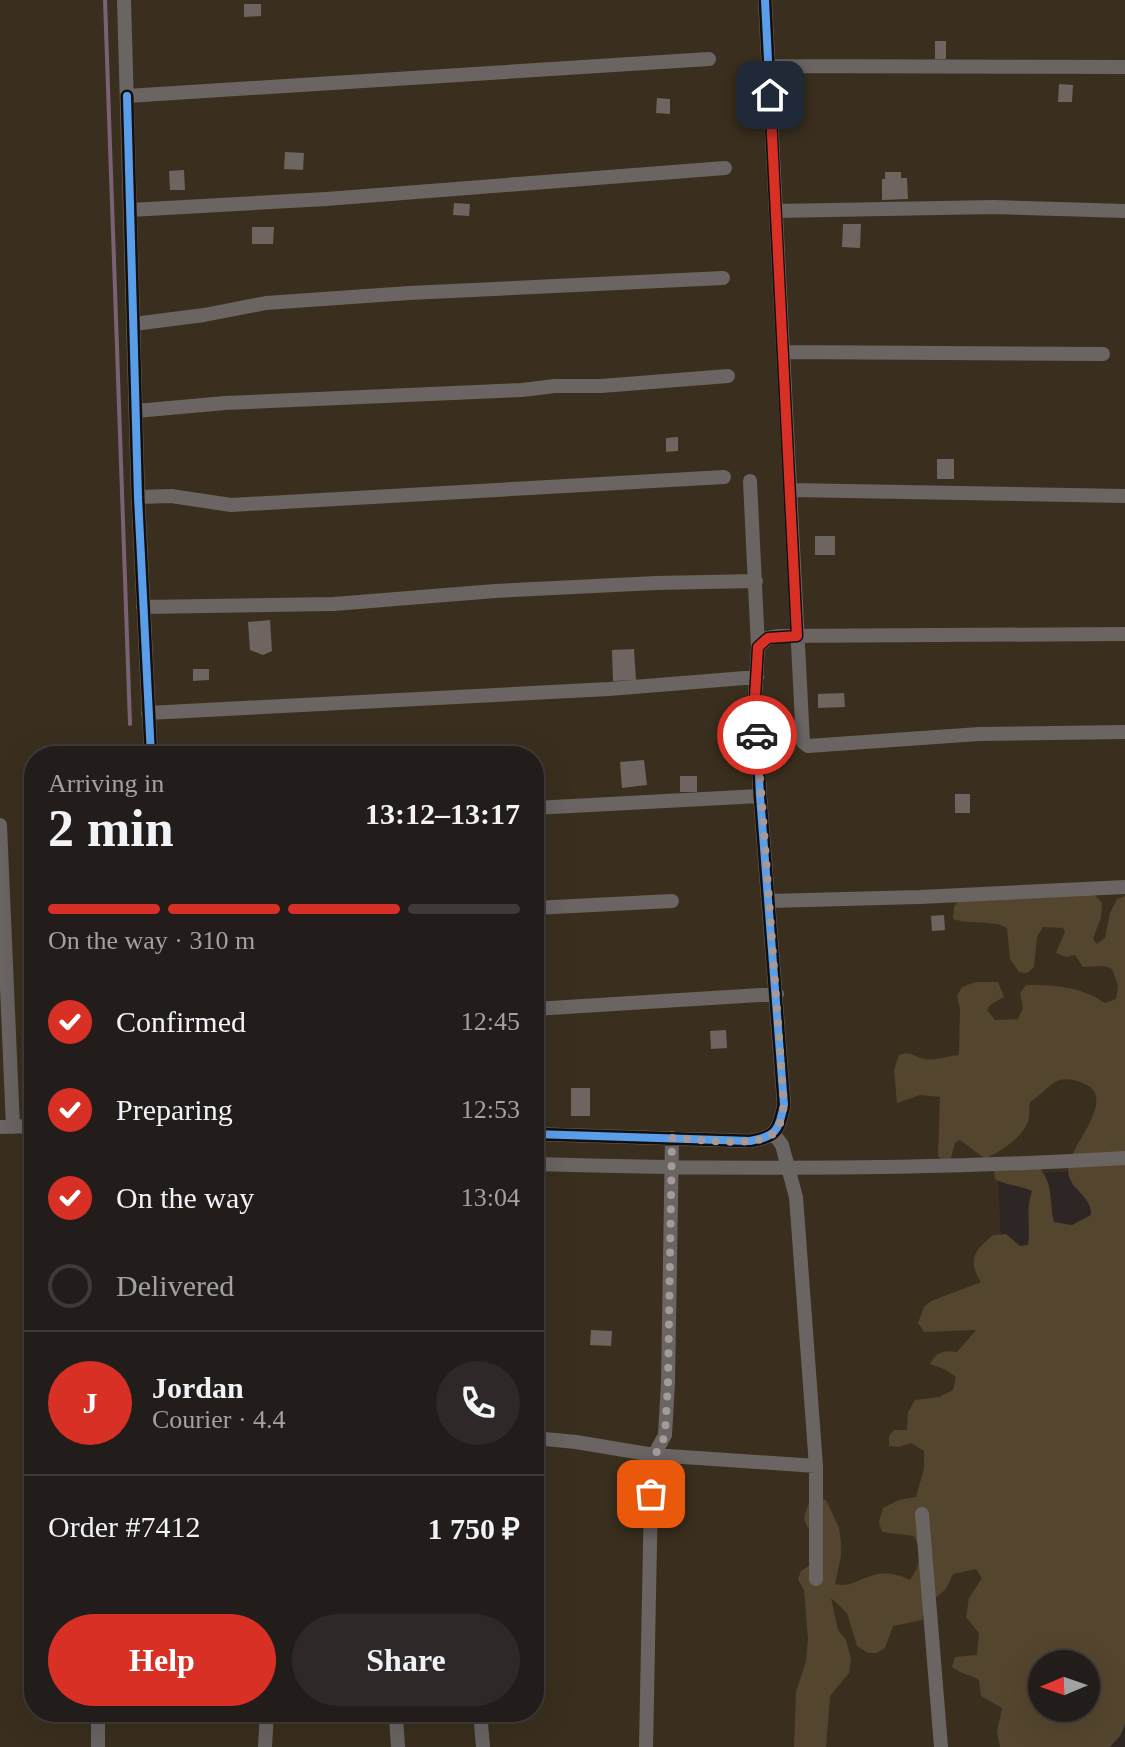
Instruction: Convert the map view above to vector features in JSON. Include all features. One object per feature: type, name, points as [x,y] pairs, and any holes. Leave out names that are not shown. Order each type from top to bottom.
[{"type":"street","points":[[124,0],[138,497],[150,746]]},
{"type":"street","points":[[765,0],[803,742],[808,746],[979,734],[1125,732]]},
{"type":"street","points":[[127,96],[709,59]]},
{"type":"street","points":[[769,66],[1125,67]]},
{"type":"street","points":[[130,210],[326,199],[725,168]]},
{"type":"street","points":[[776,211],[994,207],[1125,211]]},
{"type":"street","points":[[134,324],[266,303],[723,278]]},
{"type":"street","points":[[785,352],[1103,354]]},
{"type":"street","points":[[136,411],[225,403],[601,386],[728,376]]},
{"type":"street","points":[[138,497],[171,496],[231,505],[724,477]]},
{"type":"street","points":[[544,1134],[750,1141],[774,1134],[779,1127],[784,1105],[760,796],[756,581],[750,481]]},
{"type":"street","points":[[790,490],[1125,496]]},
{"type":"street","points":[[143,607],[334,604],[495,591],[756,581]]},
{"type":"street","points":[[758,647],[768,638],[797,636],[1125,634]]},
{"type":"street","points":[[148,713],[609,689],[757,677]]},
{"type":"street","points":[[544,807],[760,796]]},
{"type":"street","points":[[0,825],[6,1127]]},
{"type":"street","points":[[769,901],[1125,887]]},
{"type":"street","points":[[544,907],[672,901]]},
{"type":"street","points":[[544,1008],[777,994]]},
{"type":"street","points":[[774,1134],[782,1145],[796,1197],[816,1466],[816,1579]]},
{"type":"street","points":[[646,1747],[654,1455],[660,1448],[665,1422],[672,1138]]},
{"type":"street","points":[[544,1164],[790,1168],[1024,1164],[1125,1158]]},
{"type":"street","points":[[544,1439],[654,1455],[816,1466]]},
{"type":"street","points":[[922,1514],[941,1747]]},
{"type":"street","points":[[98,1722],[98,1747]]},
{"type":"street","points":[[265,1747],[266,1722]]},
{"type":"street","points":[[396,1722],[398,1747]]},
{"type":"street","points":[[481,1722],[483,1747]]},
{"type":"shaded area","points":[[0,0],[1125,0],[1125,1168],[998,1176],[1024,1745],[1125,1747],[0,1747]]},
{"type":"shaded area","points":[[1096,896],[1102,903],[1101,917],[1093,939],[1097,944],[1105,938],[1110,913],[1117,899],[1125,896],[1125,1724],[1110,1747],[1000,1747],[997,1732],[1002,1708],[981,1696],[979,1680],[952,1667],[955,1657],[977,1655],[979,1633],[966,1617],[969,1598],[982,1578],[976,1569],[953,1574],[946,1589],[933,1600],[926,1600],[922,1620],[893,1626],[885,1648],[877,1653],[868,1653],[857,1646],[847,1613],[831,1598],[838,1630],[846,1640],[851,1659],[849,1673],[830,1696],[826,1747],[794,1747],[796,1692],[806,1661],[808,1639],[804,1590],[798,1579],[801,1571],[812,1564],[818,1529],[807,1527],[804,1518],[808,1505],[820,1499],[826,1500],[839,1528],[841,1556],[835,1584],[851,1584],[885,1574],[910,1580],[919,1559],[919,1547],[914,1536],[882,1532],[879,1522],[883,1508],[899,1500],[916,1497],[924,1469],[924,1451],[911,1443],[889,1446],[889,1436],[894,1430],[907,1430],[908,1412],[915,1400],[939,1397],[953,1390],[956,1377],[930,1364],[941,1353],[957,1352],[976,1330],[924,1332],[918,1323],[924,1307],[931,1301],[981,1282],[974,1268],[975,1256],[993,1235],[1006,1234],[1020,1246],[1028,1245],[1032,1191],[995,1179],[994,1171],[1040,1169],[1049,1188],[1054,1222],[1072,1225],[1091,1215],[1088,1202],[1071,1182],[1068,1168],[1095,1110],[1093,1090],[1083,1083],[1065,1079],[1054,1083],[1030,1102],[1028,1121],[1016,1138],[984,1158],[960,1140],[955,1143],[951,1158],[944,1162],[938,1156],[940,1097],[920,1095],[897,1103],[894,1070],[899,1055],[937,1059],[959,1055],[960,1009],[957,996],[962,987],[976,982],[998,982],[1004,997],[987,1010],[995,1020],[1018,1019],[1023,1008],[1020,993],[1026,985],[1067,988],[1105,1003],[1116,999],[1118,986],[1112,969],[1104,966],[1083,967],[1075,955],[1066,957],[1056,953],[1065,932],[1063,928],[1043,927],[1037,937],[1034,967],[1027,973],[1019,972],[1010,959],[1007,928],[953,919],[954,907],[959,899]]},
{"type":"building","points":[[244,4],[261,4],[261,16],[244,17]]},
{"type":"building","points":[[935,41],[946,41],[946,59],[935,59]]},
{"type":"building","points":[[1059,84],[1073,85],[1072,102],[1058,102]]},
{"type":"building","points":[[657,98],[670,99],[670,114],[656,113]]},
{"type":"building","points":[[285,152],[304,153],[303,170],[284,169]]},
{"type":"building","points":[[184,170],[185,190],[170,190],[169,171]]},
{"type":"building","points":[[885,172],[901,172],[901,178],[907,178],[908,199],[882,200]]},
{"type":"building","points":[[454,203],[470,204],[469,216],[453,215]]},
{"type":"building","points":[[843,224],[861,224],[860,248],[842,247]]},
{"type":"building","points":[[252,227],[274,227],[273,244],[252,244]]},
{"type":"building","points":[[678,437],[678,451],[666,452],[666,438]]},
{"type":"building","points":[[937,459],[954,459],[954,479],[937,479]]},
{"type":"building","points":[[815,536],[835,536],[835,555],[815,555]]},
{"type":"building","points":[[270,620],[272,651],[263,655],[250,650],[248,622]]},
{"type":"building","points":[[634,649],[636,680],[613,681],[612,650]]},
{"type":"building","points":[[193,669],[209,669],[209,680],[193,681]]},
{"type":"building","points":[[844,693],[845,707],[818,708],[818,694]]},
{"type":"building","points":[[644,760],[647,785],[622,788],[620,762]]},
{"type":"building","points":[[680,776],[697,776],[697,792],[680,792]]},
{"type":"building","points":[[955,794],[970,794],[970,813],[955,813]]},
{"type":"building","points":[[944,915],[945,930],[932,931],[931,916]]},
{"type":"building","points":[[726,1030],[727,1048],[711,1049],[710,1031]]},
{"type":"building","points":[[571,1088],[590,1088],[590,1116],[571,1116]]},
{"type":"building","points":[[591,1330],[612,1331],[611,1346],[590,1345]]},
{"type":"waterway","points":[[105,0],[130,724]]},
{"type":"cycle path","points":[[544,1134],[750,1141],[775,1131],[784,1105],[755,697],[758,647],[768,638],[797,636],[765,0]]},
{"type":"cycle path","points":[[127,96],[138,497],[150,746]]},
{"type":"way so far","points":[[651,1494],[654,1455],[665,1435],[672,1138],[750,1141],[766,1138],[779,1127],[784,1105],[757,735]]},
{"type":"route","points":[[757,735],[755,697],[758,647],[768,638],[797,636],[770,95]]}]
